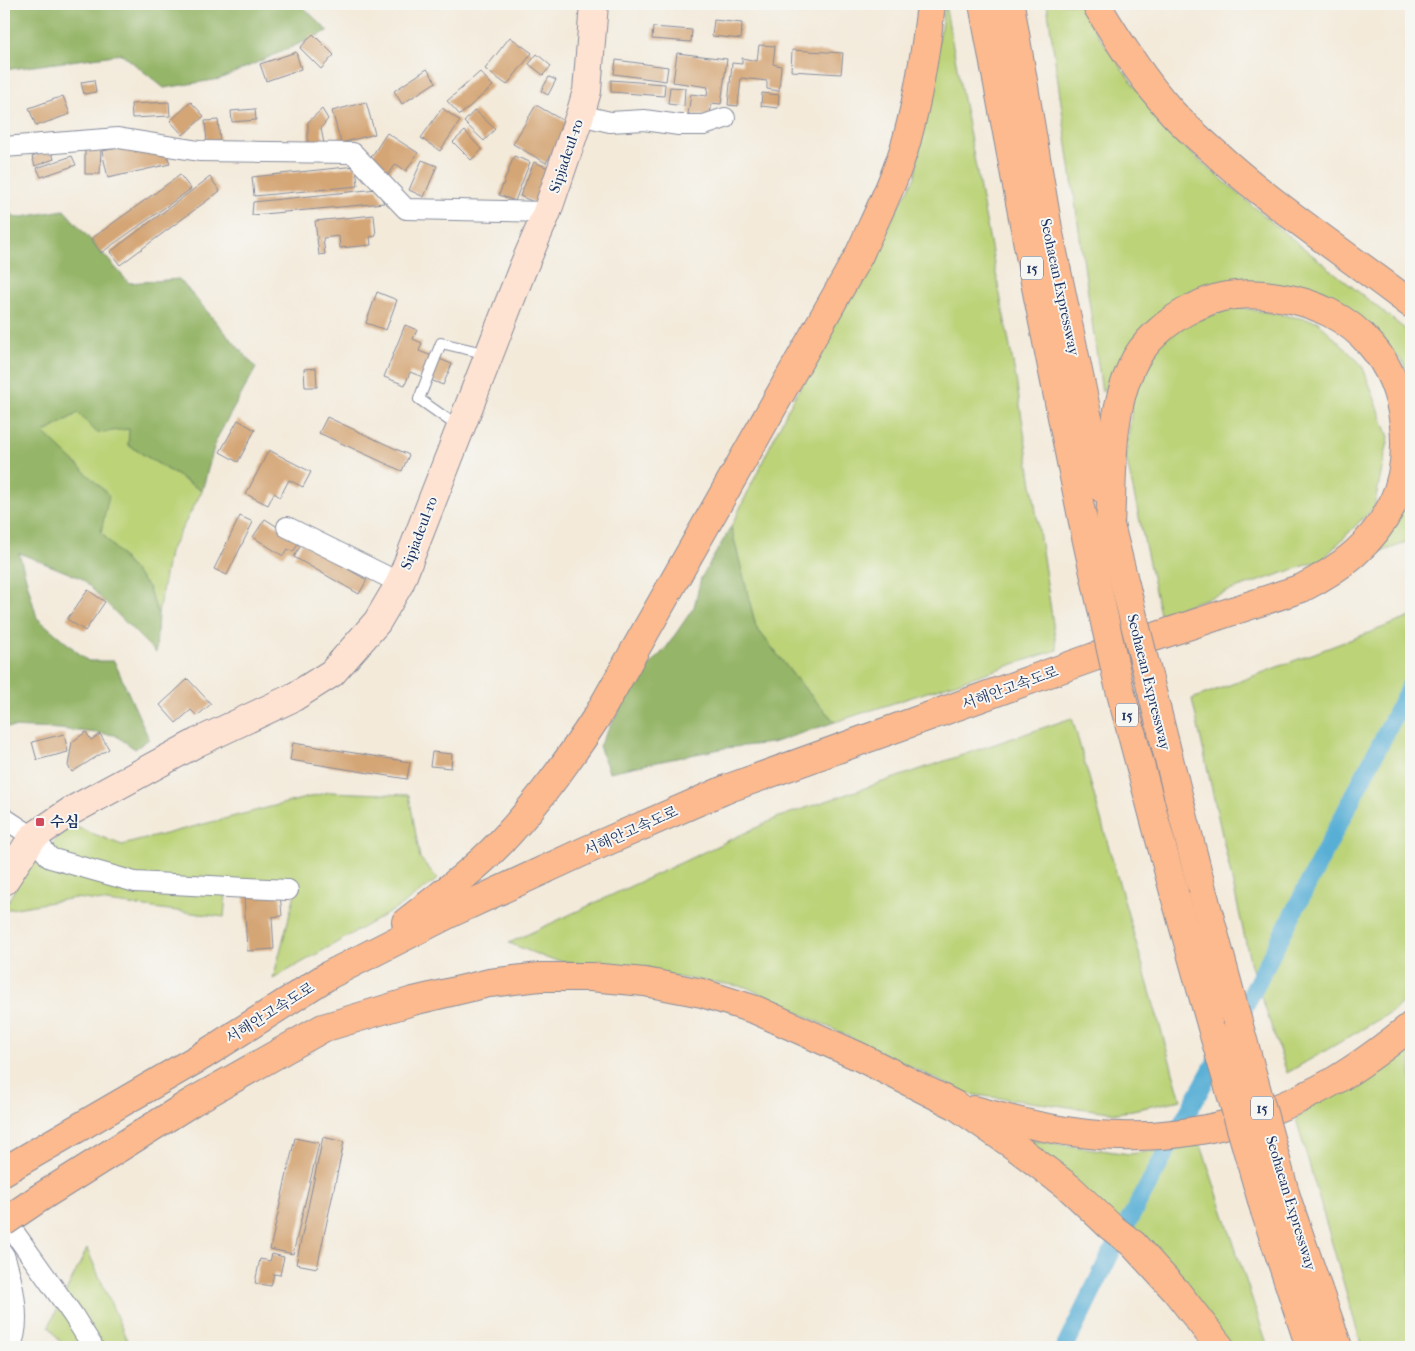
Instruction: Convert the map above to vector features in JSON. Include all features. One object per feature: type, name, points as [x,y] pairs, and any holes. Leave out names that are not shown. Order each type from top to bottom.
[{"type":"highway","points":[[330,975],[400,927],[457,882],[500,844],[572,756],[598,716],[859,255],[907,140],[926,49],[931,4]]},
{"type":"highway","name":"Seohaean Expressway","points":[[983,4],[1034,277],[1098,528],[1200,882],[1236,1015],[1276,1205],[1310,1347]]},
{"type":"highway","name":"Seohaean Expressway","points":[[1010,4],[1098,528],[1120,686],[1175,896],[1214,1035],[1276,1205],[1338,1347]]},
{"type":"highway","points":[[1096,4],[1124,50],[1145,79],[1170,110],[1204,144],[1282,209],[1411,304]]},
{"type":"highway","name":"서해안고속도로","points":[[10,1167],[202,1056],[330,975],[453,912],[587,850],[729,788],[1094,657],[1302,588],[1324,577],[1348,561],[1368,542],[1393,504],[1400,483],[1405,448],[1402,410],[1395,385],[1371,345],[1333,314],[1312,304],[1268,295],[1246,294],[1225,296],[1204,302],[1187,310],[1156,334],[1132,366],[1124,385],[1119,403],[1098,528]]},
{"type":"highway","points":[[4,1222],[192,1102],[323,1028],[389,1008],[490,983],[540,977],[590,977],[645,982],[685,989],[730,1001],[784,1022],[955,1105],[1071,1188],[1111,1227],[1133,1244],[1176,1291],[1220,1347]]},
{"type":"highway","points":[[955,1105],[1013,1121],[1065,1131],[1118,1136],[1162,1136],[1198,1130],[1246,1120],[1294,1102],[1334,1081],[1379,1052],[1411,1026]]},
{"type":"main road","name":"Sipjadeul-ro","points":[[4,881],[33,837],[71,811],[198,742],[294,697],[332,673],[377,622],[400,583],[522,270],[548,212],[587,91],[590,5]]},
{"type":"street","points":[[580,115],[610,122],[644,120],[678,125],[704,125],[725,118]]},
{"type":"street","points":[[4,147],[118,138],[199,151],[353,153],[406,209],[548,212]]},
{"type":"street","points":[[287,527],[400,583]]},
{"type":"street","points":[[4,818],[33,837],[50,858],[135,882],[288,890]]},
{"type":"street","points":[[4,1218],[73,1315],[93,1347]]},
{"type":"street","points":[[4,1255],[10,1274],[17,1318],[10,1347]]},
{"type":"lane","points":[[460,428],[419,399],[441,344],[489,354]]},
{"type":"green space","points":[[4,4],[300,4],[328,31],[220,79],[164,88],[122,54],[4,70]]},
{"type":"green space","points":[[945,4],[1016,379],[1057,650],[835,722],[797,680],[756,627],[731,527],[788,409],[915,177]]},
{"type":"green space","points":[[1047,4],[1080,4],[1096,32],[1169,134],[1275,225],[1411,334],[1411,385],[1404,363],[1328,296],[1241,280],[1163,310],[1102,392]]},
{"type":"green space","points":[[4,207],[16,218],[64,210],[129,283],[179,279],[256,368],[216,440],[202,491],[128,445],[129,429],[97,433],[78,413],[44,433],[109,495],[101,532],[148,587],[158,614],[156,653],[81,578],[19,553],[37,618],[88,661],[114,661],[149,739],[135,749],[115,735],[60,729],[6,727],[4,723]]},
{"type":"green space","points":[[1237,307],[1317,321],[1362,365],[1389,437],[1374,507],[1322,560],[1160,614],[1126,457],[1133,396],[1156,334]]},
{"type":"green space","points":[[78,413],[130,429],[128,445],[202,491],[169,553],[158,614],[148,587],[101,532],[44,433]]},
{"type":"green space","points":[[1411,476],[1411,541],[1381,552]]},
{"type":"green space","points":[[731,527],[756,627],[797,680],[835,722],[772,743],[725,748],[609,772],[599,746],[637,679],[666,648],[694,607],[701,578]]},
{"type":"green space","points":[[1411,617],[1411,993],[1395,1010],[1287,1073],[1251,966],[1192,699]]},
{"type":"green space","points":[[1072,718],[1181,1100],[1118,1113],[967,1094],[746,987],[549,959],[509,943],[779,817]]},
{"type":"green space","points":[[329,792],[409,795],[420,858],[438,879],[399,907],[273,979],[298,882],[226,894],[224,917],[75,898],[4,910],[24,871],[71,825],[122,845]]},
{"type":"green space","points":[[1411,1029],[1411,1347],[1362,1347],[1296,1119]]},
{"type":"green space","points":[[1023,1139],[1129,1154],[1201,1145],[1268,1347],[1230,1347]]},
{"type":"green space","points":[[87,1249],[130,1347],[64,1347],[49,1326]]},
{"type":"building","points":[[714,20],[742,23],[741,39],[712,36]]},
{"type":"building","points":[[653,27],[692,30],[691,42],[652,39]]},
{"type":"building","points":[[313,34],[334,55],[321,69],[300,48]]},
{"type":"building","points":[[510,37],[532,53],[507,85],[485,69]]},
{"type":"building","points":[[759,45],[775,46],[773,64],[781,66],[779,91],[767,89],[767,81],[741,78],[738,106],[728,105],[732,63],[742,64],[742,58],[757,61]]},
{"type":"building","points":[[792,50],[843,53],[841,74],[791,71]]},
{"type":"building","points":[[296,52],[301,69],[266,81],[260,64]]},
{"type":"building","points":[[677,53],[727,59],[721,104],[711,103],[710,117],[688,114],[691,94],[707,96],[708,87],[673,82]]},
{"type":"building","points":[[537,54],[551,66],[543,75],[529,64]]},
{"type":"building","points":[[616,60],[668,67],[666,81],[614,74]]},
{"type":"building","points":[[427,69],[436,82],[402,104],[394,91]]},
{"type":"building","points":[[480,72],[493,86],[460,115],[447,101]]},
{"type":"building","points":[[549,77],[556,80],[548,95],[541,91]]},
{"type":"building","points":[[94,80],[96,92],[84,94],[81,82]]},
{"type":"building","points":[[611,80],[665,84],[664,96],[611,92]]},
{"type":"building","points":[[670,87],[685,88],[684,106],[668,104]]},
{"type":"building","points":[[762,93],[779,95],[778,108],[761,106]]},
{"type":"building","points":[[63,96],[70,114],[36,126],[29,108]]},
{"type":"building","points":[[169,102],[170,116],[132,118],[131,104]]},
{"type":"building","points":[[191,102],[204,116],[183,135],[170,121]]},
{"type":"building","points":[[366,102],[375,134],[341,143],[332,111]]},
{"type":"building","points":[[536,105],[569,124],[546,163],[513,144]]},
{"type":"building","points":[[442,108],[460,121],[440,151],[421,138]]},
{"type":"building","points":[[255,109],[256,120],[232,122],[231,111]]},
{"type":"building","points":[[322,109],[328,119],[321,128],[324,144],[308,144],[308,122]]},
{"type":"building","points":[[475,110],[495,129],[484,141],[464,122]]},
{"type":"building","points":[[218,120],[220,141],[207,142],[205,121]]},
{"type":"building","points":[[465,131],[482,150],[471,160],[453,142]]},
{"type":"building","points":[[387,133],[418,153],[406,171],[396,164],[388,175],[368,162]]},
{"type":"building","points":[[133,145],[135,152],[151,149],[167,154],[170,164],[108,178],[102,151]]},
{"type":"building","points":[[85,146],[101,146],[100,174],[85,174]]},
{"type":"building","points":[[51,150],[54,159],[35,166],[32,157]]},
{"type":"building","points":[[72,156],[76,165],[41,177],[37,168]]},
{"type":"building","points":[[514,156],[530,162],[515,201],[499,195]]},
{"type":"building","points":[[422,160],[437,166],[424,197],[409,190]]},
{"type":"building","points":[[534,162],[551,169],[536,203],[520,196]]},
{"type":"building","points":[[356,166],[358,186],[254,196],[252,177]]},
{"type":"building","points":[[180,175],[191,189],[101,253],[91,239]]},
{"type":"building","points":[[210,177],[220,191],[120,265],[110,252]]},
{"type":"building","points":[[377,189],[384,203],[252,215],[253,202]]},
{"type":"building","points":[[374,215],[376,236],[370,237],[371,245],[340,248],[339,236],[323,238],[325,254],[319,255],[315,221]]},
{"type":"building","points":[[377,292],[397,300],[386,330],[366,323]]},
{"type":"building","points":[[405,325],[417,330],[413,339],[422,343],[419,351],[452,364],[443,385],[410,372],[405,385],[384,377]]},
{"type":"building","points":[[316,368],[317,387],[305,387],[304,369]]},
{"type":"building","points":[[327,417],[409,455],[402,471],[319,433]]},
{"type":"building","points":[[238,420],[255,430],[238,462],[220,452]]},
{"type":"building","points":[[269,450],[311,472],[303,487],[289,480],[280,497],[274,493],[268,505],[246,494]]},
{"type":"building","points":[[240,516],[253,522],[227,575],[214,569]]},
{"type":"building","points":[[265,519],[300,541],[293,552],[288,549],[283,556],[253,537]]},
{"type":"building","points":[[302,543],[367,580],[359,594],[294,557]]},
{"type":"building","points":[[88,590],[105,602],[85,631],[67,619]]},
{"type":"building","points":[[188,679],[211,704],[197,716],[191,710],[176,723],[160,705]]},
{"type":"building","points":[[86,732],[91,740],[100,734],[109,749],[72,772],[68,766],[72,742]]},
{"type":"building","points":[[64,734],[68,752],[37,760],[32,742]]},
{"type":"building","points":[[293,743],[410,762],[407,779],[290,760]]},
{"type":"building","points":[[432,752],[452,754],[451,768],[430,766]]},
{"type":"building","points":[[280,893],[282,916],[272,917],[274,949],[247,951],[244,895]]},
{"type":"building","points":[[323,1137],[344,1142],[317,1268],[296,1264]]},
{"type":"building","points":[[295,1138],[319,1143],[293,1254],[270,1249]]},
{"type":"building","points":[[272,1254],[284,1257],[280,1275],[274,1274],[271,1286],[255,1283],[260,1259],[270,1261]]},
{"type":"waterway","points":[[1236,1024],[1411,684]]},
{"type":"waterway","points":[[1065,1347],[1111,1253],[1221,1052]]},
{"type":"place","name":"수심","points":[[40,822]]}]
